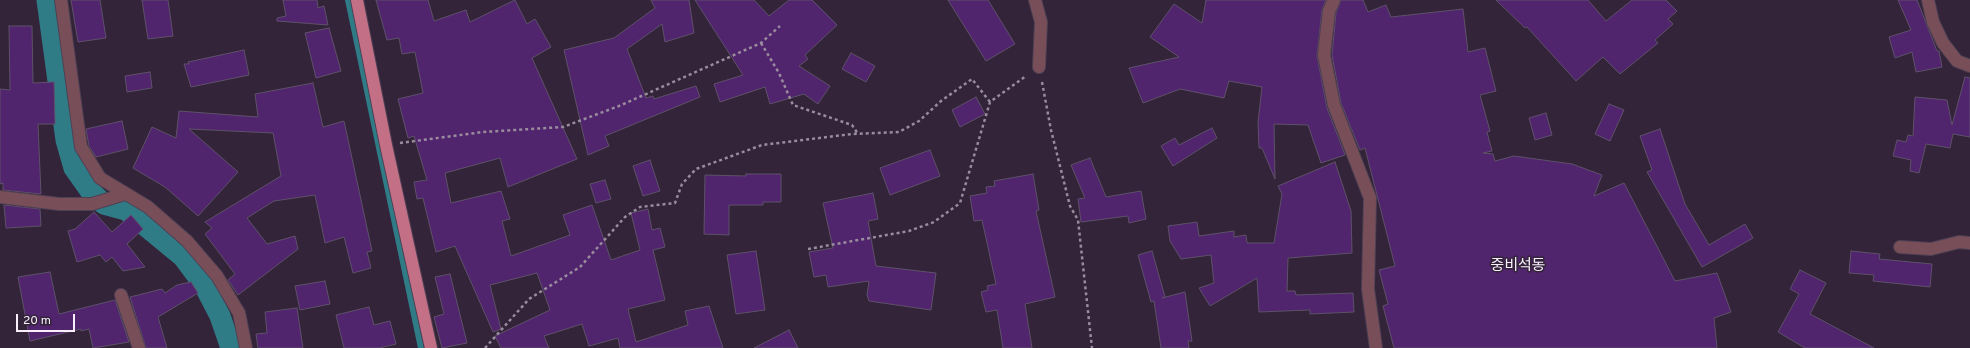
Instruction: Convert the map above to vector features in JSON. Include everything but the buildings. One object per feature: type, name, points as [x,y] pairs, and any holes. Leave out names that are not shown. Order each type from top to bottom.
[{"type":"main road","points":[[357,0],[386,145],[431,348]]},
{"type":"street","points":[[61,0],[81,147],[100,178],[124,194],[148,207],[181,236],[217,276],[239,313],[246,348]]},
{"type":"street","points":[[1035,0],[1041,22],[1039,67]]},
{"type":"street","points":[[1334,0],[1329,11],[1324,55],[1334,105],[1370,198],[1368,289],[1376,348]]},
{"type":"street","points":[[1928,0],[1932,22],[1943,42],[1957,61],[1970,66]]},
{"type":"street","points":[[0,197],[59,204],[92,204],[124,194]]},
{"type":"street","points":[[1900,247],[1931,249],[1959,242],[1970,243]]},
{"type":"street","points":[[121,295],[139,348]]},
{"type":"path","points":[[386,145],[483,132],[563,126],[619,106],[761,43],[780,26]]},
{"type":"path","points":[[761,43],[779,73],[793,104],[852,125],[858,134]]},
{"type":"path","points":[[808,249],[909,231],[934,222],[960,202],[990,102],[1039,67],[1054,145],[1070,206],[1078,220],[1092,348]]},
{"type":"path","points":[[485,348],[529,299],[580,266],[625,217],[640,207],[675,203],[682,184],[696,169],[762,145],[858,134],[899,132],[919,121],[941,101],[972,79],[990,102]]},
{"type":"waterway","points":[[47,0],[66,140],[74,168],[91,192],[104,204],[126,210],[183,257],[204,285],[220,316],[231,348]]},
{"type":"waterway","points":[[348,0],[421,348]]},
{"type":"district","name":"중비석동","points":[[1518,267]]}]
